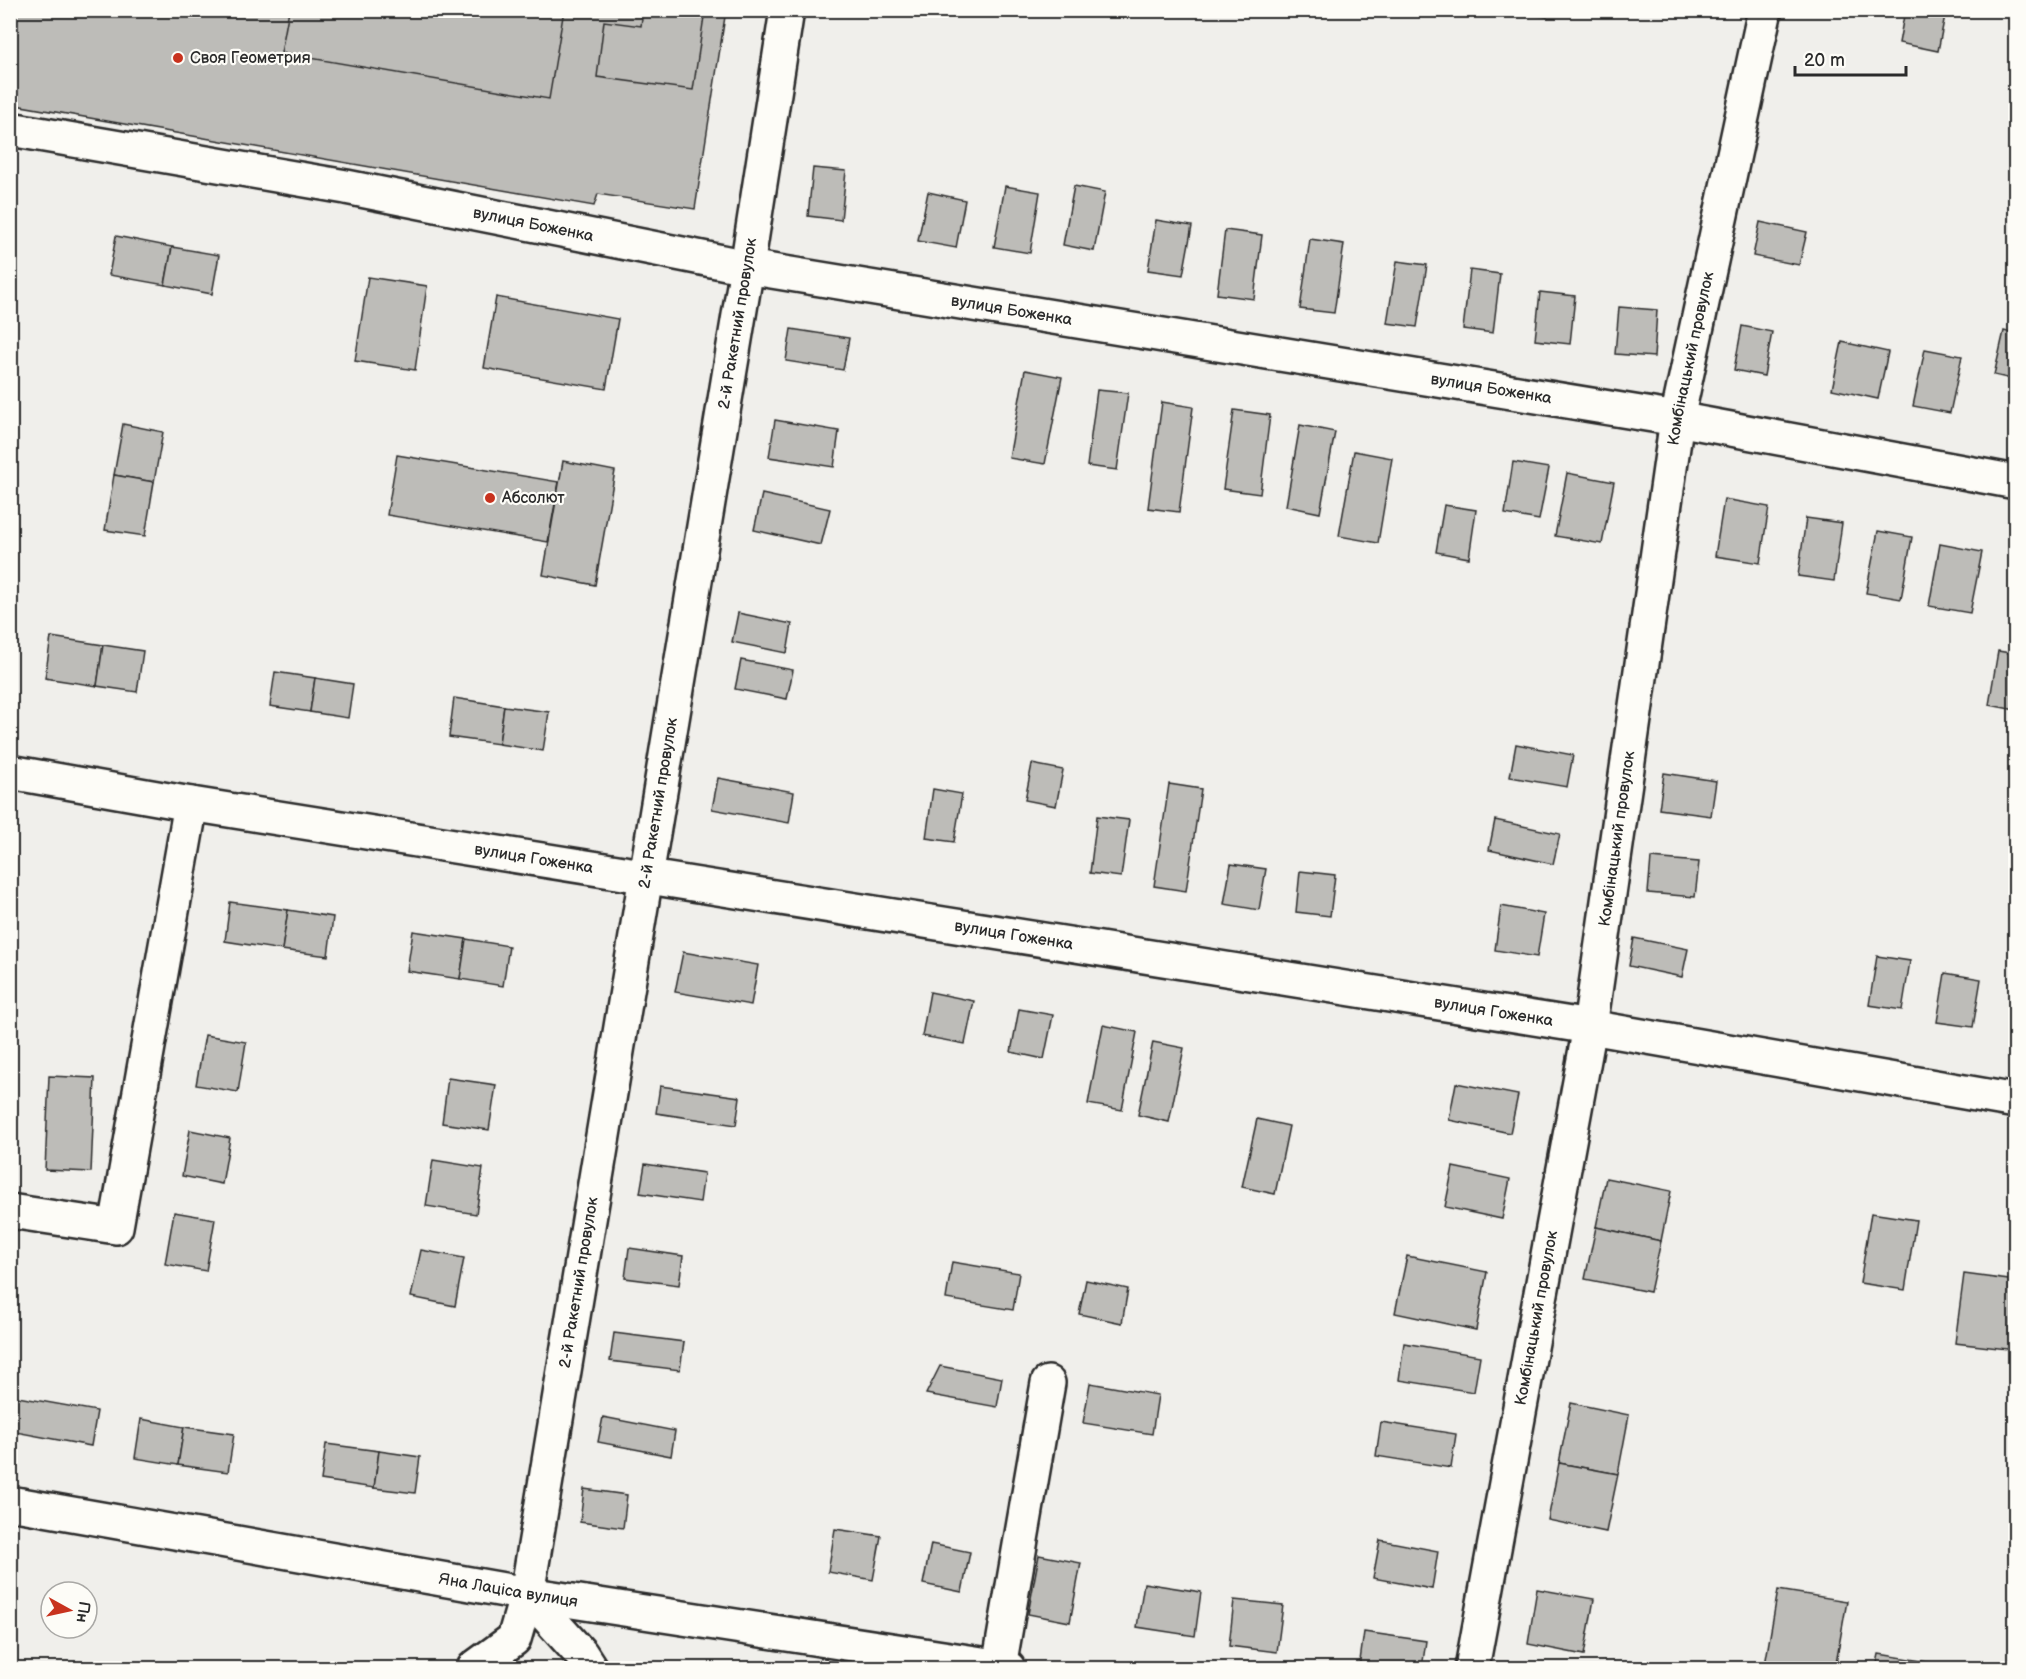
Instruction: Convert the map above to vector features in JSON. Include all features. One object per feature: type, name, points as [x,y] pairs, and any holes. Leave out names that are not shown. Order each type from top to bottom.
[{"type":"street","name":"2-й Ракетний провулок","points":[[474,1668],[514,1639],[526,1594],[747,267],[787,10]]},
{"type":"street","name":"Комбінацький провулок","points":[[1472,1668],[1590,1027],[1677,419],[1765,10]]},
{"type":"street","name":"вулиця Боженка","points":[[10,129],[346,187],[747,267],[1677,419],[2016,482]]},
{"type":"street","name":"вулиця Гоженка","points":[[10,772],[191,804],[1590,1027],[2016,1101]]},
{"type":"street","points":[[10,1211],[116,1227],[191,804]]},
{"type":"street","points":[[1003,1668],[1048,1383]]},
{"type":"street","name":"Яна Лаціса вулиця","points":[[10,1503],[526,1594],[1003,1668]]},
{"type":"street","points":[[526,1594],[581,1654],[590,1668]]},
{"type":"building","name":"Своя Геометрия","points":[[10,10],[243,10],[232,78],[10,38]]},
{"type":"building","points":[[10,10],[726,10],[695,209],[598,194],[594,206],[10,104]]},
{"type":"building","points":[[289,10],[564,10],[549,99],[281,53]]},
{"type":"building","points":[[643,10],[705,10],[693,90],[597,77],[604,21],[641,26]]},
{"type":"building","points":[[1517,10],[1548,10],[1547,17],[1517,12]]},
{"type":"building","points":[[1905,10],[1946,10],[1938,51],[1899,43]]},
{"type":"building","points":[[1976,10],[2016,10],[2016,18],[1976,12]]},
{"type":"building","points":[[813,168],[846,171],[841,220],[808,216]]},
{"type":"building","points":[[1005,186],[1040,192],[1030,253],[994,247]]},
{"type":"building","points":[[1074,186],[1105,192],[1094,251],[1063,245]]},
{"type":"building","points":[[928,192],[965,200],[956,248],[918,241]]},
{"type":"building","points":[[1156,220],[1192,226],[1183,275],[1148,270]]},
{"type":"building","points":[[1760,222],[1807,232],[1799,265],[1753,256]]},
{"type":"building","points":[[1225,230],[1262,235],[1254,299],[1217,294]]},
{"type":"building","points":[[116,236],[172,247],[165,285],[109,275]]},
{"type":"building","points":[[1310,239],[1344,244],[1334,313],[1300,309]]},
{"type":"building","points":[[172,247],[219,255],[212,294],[165,285]]},
{"type":"building","points":[[1397,261],[1427,265],[1417,327],[1387,323]]},
{"type":"building","points":[[1470,270],[1500,274],[1493,333],[1463,329]]},
{"type":"building","points":[[368,277],[427,286],[415,370],[355,361]]},
{"type":"building","points":[[1540,292],[1575,296],[1570,344],[1535,340]]},
{"type":"building","points":[[496,297],[618,319],[606,389],[484,368]]},
{"type":"building","points":[[1619,307],[1657,310],[1654,357],[1615,354]]},
{"type":"building","points":[[1742,326],[1772,332],[1764,376],[1734,370]]},
{"type":"building","points":[[791,329],[849,338],[843,370],[786,361]]},
{"type":"building","points":[[2004,331],[2016,334],[2016,380],[1994,375]]},
{"type":"building","points":[[1842,342],[1888,352],[1878,399],[1832,389]]},
{"type":"building","points":[[1925,349],[1962,356],[1950,413],[1913,406]]},
{"type":"building","points":[[1025,370],[1062,377],[1045,464],[1009,458]]},
{"type":"building","points":[[1097,390],[1128,393],[1117,470],[1087,466]]},
{"type":"building","points":[[1162,402],[1193,407],[1179,512],[1148,508]]},
{"type":"building","points":[[1234,410],[1270,415],[1260,494],[1223,489]]},
{"type":"building","points":[[775,420],[839,431],[834,467],[769,457]]},
{"type":"building","points":[[123,424],[163,432],[154,482],[114,475]]},
{"type":"building","points":[[1300,425],[1335,432],[1320,513],[1286,506]]},
{"type":"building","points":[[1354,451],[1392,458],[1378,543],[1339,536]]},
{"type":"building","points":[[397,455],[559,482],[548,542],[387,515]]},
{"type":"building","points":[[563,461],[615,471],[595,585],[543,575]]},
{"type":"building","points":[[1513,462],[1549,468],[1539,520],[1505,514]]},
{"type":"building","points":[[1567,473],[1614,482],[1602,544],[1555,536]]},
{"type":"building","points":[[114,475],[154,482],[145,536],[105,530]]},
{"type":"building","points":[[762,494],[830,509],[821,545],[754,530]]},
{"type":"building","points":[[1724,499],[1769,507],[1760,563],[1715,556]]},
{"type":"building","points":[[1444,505],[1476,510],[1469,558],[1436,552]]},
{"type":"building","points":[[1806,518],[1842,523],[1834,581],[1798,576]]},
{"type":"building","points":[[1878,531],[1912,537],[1901,599],[1866,593]]},
{"type":"building","points":[[1940,544],[1982,552],[1970,613],[1929,606]]},
{"type":"building","points":[[738,613],[792,624],[787,653],[732,642]]},
{"type":"building","points":[[51,637],[103,645],[97,686],[45,678]]},
{"type":"building","points":[[103,645],[143,651],[137,692],[97,686]]},
{"type":"building","points":[[1998,651],[2016,654],[2016,710],[1989,705]]},
{"type":"building","points":[[741,660],[793,670],[787,699],[735,689]]},
{"type":"building","points":[[275,672],[315,678],[310,712],[270,706]]},
{"type":"building","points":[[315,678],[353,684],[348,718],[310,712]]},
{"type":"building","points":[[454,698],[504,706],[499,744],[449,737]]},
{"type":"building","points":[[504,706],[549,712],[543,751],[499,744]]},
{"type":"building","points":[[1516,744],[1573,755],[1567,787],[1510,777]]},
{"type":"building","points":[[1032,764],[1063,770],[1056,806],[1025,800]]},
{"type":"building","points":[[1664,773],[1716,781],[1711,816],[1659,809]]},
{"type":"building","points":[[718,778],[794,792],[789,823],[712,809]]},
{"type":"building","points":[[1169,784],[1201,789],[1186,891],[1154,886]]},
{"type":"building","points":[[933,789],[962,794],[954,842],[926,838]]},
{"type":"building","points":[[1097,816],[1129,820],[1121,877],[1090,873]]},
{"type":"building","points":[[1495,820],[1560,834],[1553,864],[1489,850]]},
{"type":"building","points":[[1651,858],[1699,862],[1695,897],[1648,893]]},
{"type":"building","points":[[1231,864],[1266,869],[1259,910],[1224,904]]},
{"type":"building","points":[[1300,871],[1335,875],[1330,916],[1296,912]]},
{"type":"building","points":[[230,902],[288,910],[282,950],[225,941]]},
{"type":"building","points":[[1501,906],[1544,914],[1537,957],[1495,950]]},
{"type":"building","points":[[288,910],[333,917],[328,956],[282,950]]},
{"type":"building","points":[[413,931],[466,939],[460,979],[407,971]]},
{"type":"building","points":[[1634,938],[1688,949],[1682,977],[1629,966]]},
{"type":"building","points":[[466,939],[509,946],[503,986],[460,979]]},
{"type":"building","points":[[683,952],[758,965],[751,1005],[675,992]]},
{"type":"building","points":[[1877,956],[1910,961],[1902,1010],[1869,1005]]},
{"type":"building","points":[[1945,973],[1981,979],[1973,1027],[1937,1022]]},
{"type":"building","points":[[930,992],[974,1001],[965,1044],[922,1036]]},
{"type":"building","points":[[1019,1009],[1053,1015],[1044,1059],[1011,1052]]},
{"type":"building","points":[[1103,1025],[1137,1032],[1122,1110],[1088,1104]]},
{"type":"building","points":[[205,1035],[246,1042],[238,1092],[196,1085]]},
{"type":"building","points":[[1153,1042],[1184,1048],[1169,1122],[1138,1115]]},
{"type":"building","points":[[49,1076],[95,1078],[91,1172],[45,1170]]},
{"type":"building","points":[[448,1078],[496,1085],[489,1130],[442,1123]]},
{"type":"building","points":[[1456,1083],[1518,1095],[1510,1133],[1449,1120]]},
{"type":"building","points":[[660,1086],[740,1097],[736,1125],[656,1113]]},
{"type":"building","points":[[1257,1119],[1289,1126],[1275,1194],[1242,1187]]},
{"type":"building","points":[[190,1130],[230,1138],[222,1184],[182,1176]]},
{"type":"building","points":[[433,1160],[483,1168],[476,1214],[426,1206]]},
{"type":"building","points":[[645,1164],[704,1173],[700,1202],[640,1193]]},
{"type":"building","points":[[1453,1167],[1510,1179],[1502,1219],[1445,1207]]},
{"type":"building","points":[[1606,1178],[1671,1191],[1661,1241],[1596,1227]]},
{"type":"building","points":[[174,1212],[215,1219],[206,1271],[165,1264]]},
{"type":"building","points":[[1871,1213],[1916,1220],[1905,1290],[1860,1283]]},
{"type":"building","points":[[1596,1227],[1661,1241],[1650,1292],[1585,1279]]},
{"type":"building","points":[[629,1248],[683,1256],[679,1285],[625,1278]]},
{"type":"building","points":[[421,1250],[464,1258],[455,1306],[411,1297]]},
{"type":"building","points":[[1407,1256],[1487,1272],[1476,1330],[1395,1313]]},
{"type":"building","points":[[952,1262],[1019,1273],[1013,1310],[946,1299]]},
{"type":"building","points":[[1964,1274],[2016,1281],[2016,1350],[1955,1343]]},
{"type":"building","points":[[1086,1280],[1128,1289],[1122,1323],[1079,1314]]},
{"type":"building","points":[[614,1333],[684,1342],[680,1370],[610,1361]]},
{"type":"building","points":[[1404,1343],[1480,1356],[1474,1392],[1399,1380]]},
{"type":"building","points":[[940,1366],[1002,1378],[997,1407],[926,1394]]},
{"type":"building","points":[[1090,1383],[1158,1395],[1152,1434],[1083,1423]]},
{"type":"building","points":[[12,1396],[97,1411],[91,1446],[10,1431]]},
{"type":"building","points":[[1571,1403],[1629,1415],[1618,1474],[1559,1463]]},
{"type":"building","points":[[603,1417],[675,1431],[671,1456],[598,1442]]},
{"type":"building","points":[[141,1419],[184,1427],[178,1465],[135,1458]]},
{"type":"building","points":[[1381,1422],[1456,1434],[1451,1468],[1376,1456]]},
{"type":"building","points":[[184,1427],[234,1434],[228,1472],[178,1465]]},
{"type":"building","points":[[326,1444],[379,1451],[374,1488],[321,1480]]},
{"type":"building","points":[[379,1451],[420,1457],[415,1493],[374,1488]]},
{"type":"building","points":[[1559,1463],[1618,1474],[1606,1532],[1548,1520]]},
{"type":"building","points":[[584,1489],[627,1495],[623,1528],[580,1522]]},
{"type":"building","points":[[835,1529],[881,1536],[873,1580],[828,1572]]},
{"type":"building","points":[[1380,1540],[1438,1551],[1432,1589],[1373,1578]]},
{"type":"building","points":[[931,1544],[970,1552],[962,1592],[923,1584]]},
{"type":"building","points":[[1039,1555],[1081,1563],[1070,1622],[1028,1614]]},
{"type":"building","points":[[1144,1583],[1201,1592],[1195,1636],[1137,1627]]},
{"type":"building","points":[[1537,1589],[1594,1599],[1584,1655],[1528,1644]]},
{"type":"building","points":[[1778,1590],[1847,1601],[1835,1668],[1784,1668],[1765,1665]]},
{"type":"building","points":[[1234,1600],[1283,1605],[1277,1652],[1229,1646]]},
{"type":"building","points":[[1364,1632],[1426,1641],[1422,1668],[1359,1668]]},
{"type":"building","points":[[1879,1654],[1934,1663],[1933,1668],[1876,1668]]},
{"type":"place","name":"Своя Геометрия","points":[[178,58]]},
{"type":"place","name":"Абсолют","points":[[490,498]]}]
